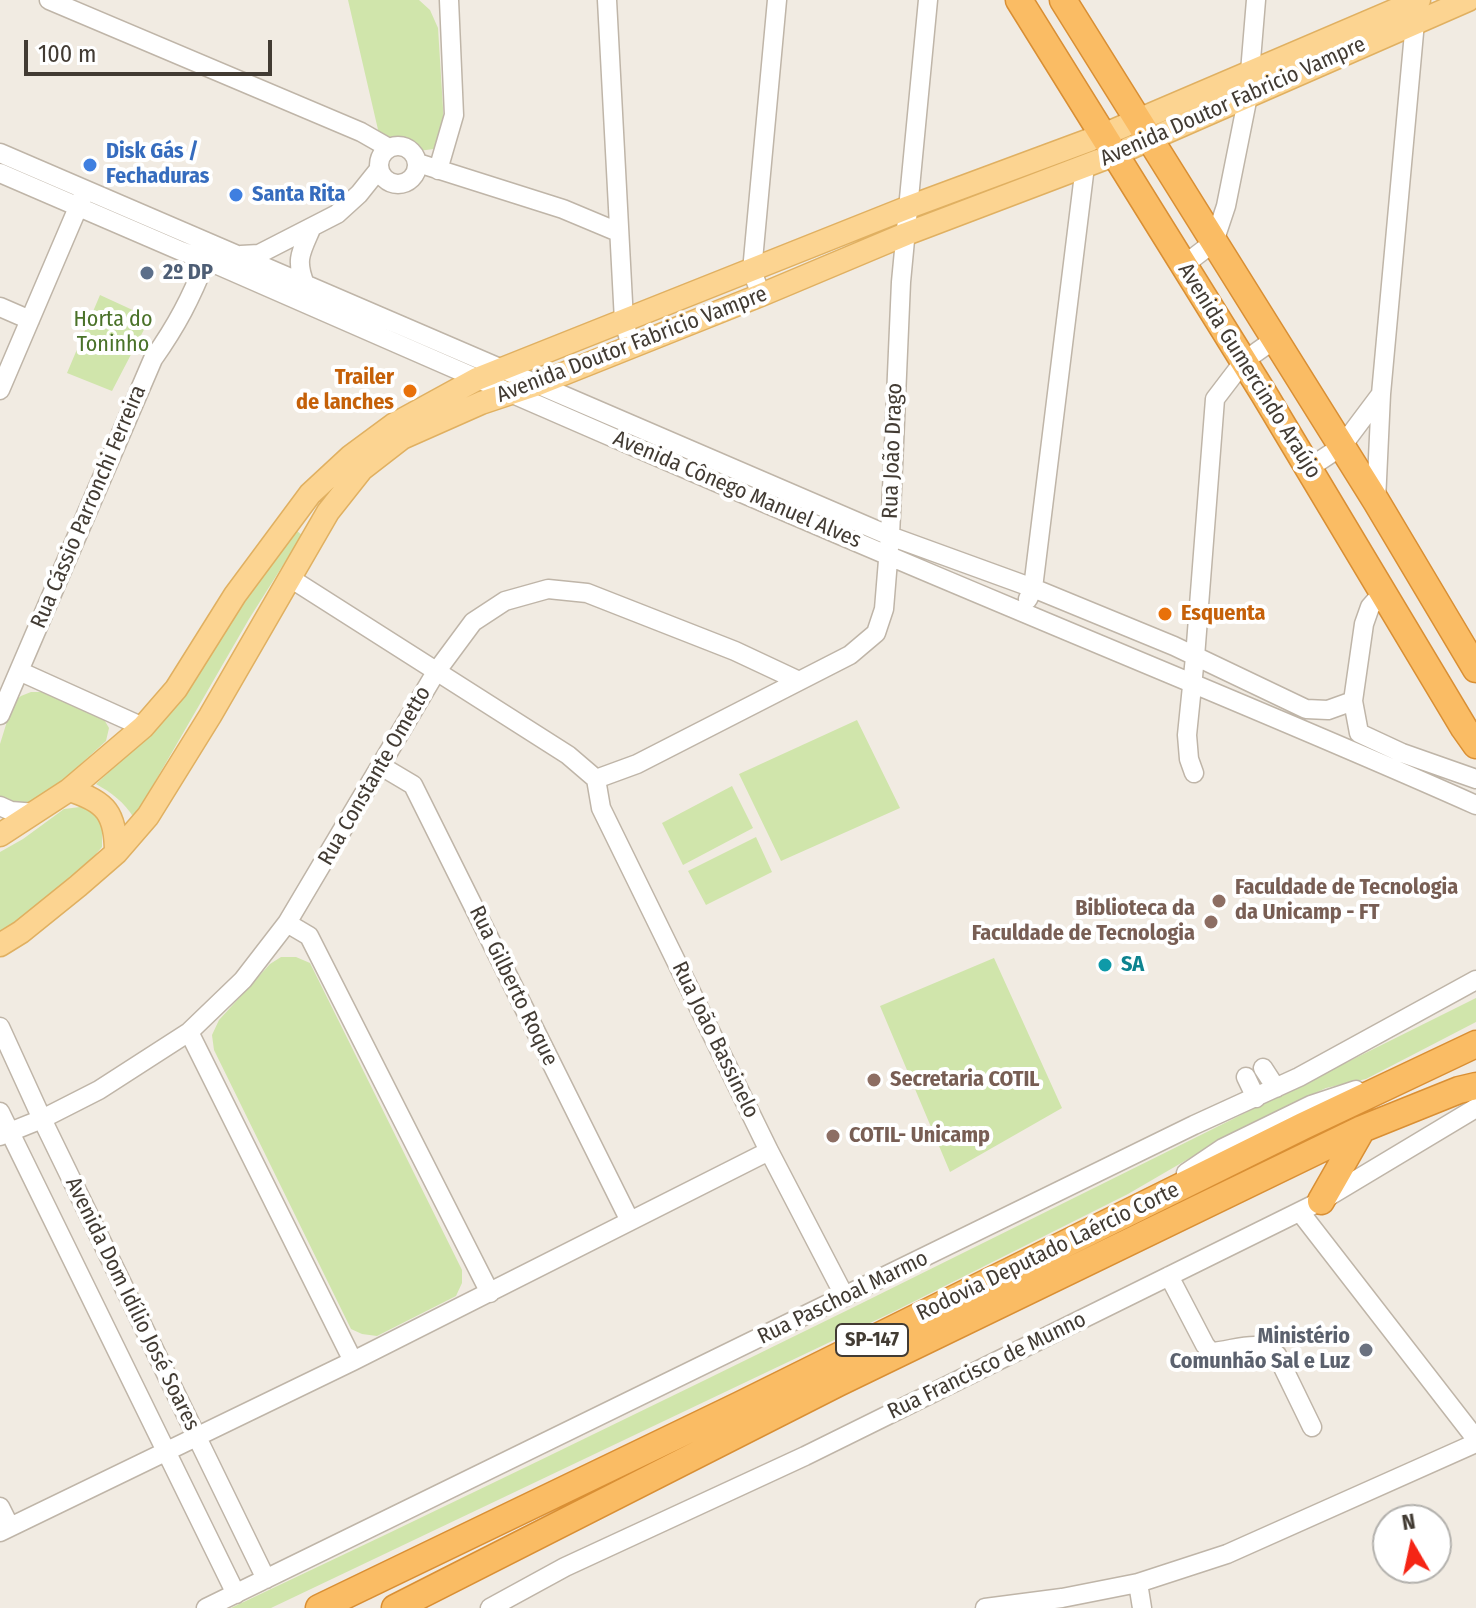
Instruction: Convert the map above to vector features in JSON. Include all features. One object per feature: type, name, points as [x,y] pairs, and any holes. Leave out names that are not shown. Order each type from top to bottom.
[{"type":"highway","name":"Avenida Gumercindo Araújo","points":[[1019,0],[1244,361],[1476,745]]},
{"type":"highway","name":"Avenida Gumercindo Araújo","points":[[1065,0],[1376,501],[1476,669]]},
{"type":"highway","points":[[1384,591],[1404,586],[1415,594],[1476,688]]},
{"type":"highway","name":"Rodovia Deputado Laércio Corte","points":[[319,1608],[1476,1044]]},
{"type":"highway","name":"Rodovia Deputado Laércio Corte","points":[[395,1608],[838,1383],[1362,1129],[1476,1086]]},
{"type":"highway","points":[[1311,1207],[1362,1129]]},
{"type":"main road","name":"Avenida Doutor Fabricio Vampre","points":[[0,835],[69,790],[143,727],[176,689],[235,595],[310,494],[351,456],[393,425],[477,379],[909,207],[1109,145],[1250,72],[1416,6],[1468,0]]},
{"type":"main road","name":"Avenida Doutor Fabricio Vampre","points":[[1144,129],[1248,96],[1416,6]]},
{"type":"main road","name":"Avenida Doutor Fabricio Vampre","points":[[0,945],[21,932],[116,853],[148,816],[210,716],[328,512],[362,469],[402,438],[481,403],[538,384],[906,234],[1085,166],[1109,145]]},
{"type":"main road","points":[[69,790],[90,797],[107,811],[116,831],[116,853]]},
{"type":"street","points":[[49,0],[361,132],[384,163],[396,184],[407,182],[416,169],[413,152],[402,146],[384,163],[359,194],[337,214],[259,254],[238,255]]},
{"type":"street","points":[[438,170],[454,115],[448,0]]},
{"type":"street","points":[[607,0],[624,321],[631,347]]},
{"type":"street","points":[[761,295],[752,271],[777,0]]},
{"type":"street","name":"Rua João Drago","points":[[596,779],[637,764],[850,655],[876,633],[884,609],[901,282],[928,0]]},
{"type":"street","points":[[1184,265],[1214,242],[1226,206],[1248,96],[1256,0]]},
{"type":"street","points":[[1376,501],[1381,394],[1416,6]]},
{"type":"street","name":"Avenida Cônego Manuel Alves","points":[[0,153],[181,251],[510,393],[889,546],[1033,588],[1174,646],[1306,709],[1328,710],[1353,701]]},
{"type":"street","points":[[1023,613],[1033,588],[1085,166]]},
{"type":"street","points":[[416,169],[438,170],[563,209],[618,232]]},
{"type":"street","name":"Avenida Cônego Manuel Alves","points":[[0,173],[238,255],[538,384],[889,546],[1023,613],[1192,684],[1354,741],[1402,753],[1476,779]]},
{"type":"street","points":[[0,390],[82,199]]},
{"type":"street","points":[[305,284],[299,268],[299,255],[311,229]]},
{"type":"street","name":"Rua Cássio Parronchi Ferreira","points":[[2,703],[19,671],[153,359],[177,325],[206,260]]},
{"type":"street","points":[[0,307],[30,320]]},
{"type":"street","points":[[1194,773],[1187,735],[1215,399],[1244,361],[1275,339]]},
{"type":"street","points":[[1309,468],[1342,446],[1381,394]]},
{"type":"street","points":[[290,578],[568,755],[596,779]]},
{"type":"street","name":"Rua Constante Ometto","points":[[4,1135],[99,1090],[189,1032],[243,980],[287,923],[436,672],[473,622],[505,601],[548,589],[587,593],[735,651],[799,681]]},
{"type":"street","points":[[1354,741],[1353,701],[1364,624],[1370,607],[1384,591]]},
{"type":"street","points":[[19,671],[143,727]]},
{"type":"street","name":"Avenida Cônego Manuel Alves","points":[[1354,741],[1476,805]]},
{"type":"street","name":"Rua Gilberto Roque","points":[[381,766],[413,785],[630,1221]]},
{"type":"street","name":"Rua João Bassinelo","points":[[596,779],[601,808],[769,1151],[845,1297]]},
{"type":"street","points":[[0,806],[11,811],[36,813]]},
{"type":"street","points":[[287,923],[309,936],[490,1293]]},
{"type":"street","name":"Rua Paschoal Marmo","points":[[206,1608],[1194,1125],[1256,1098],[1476,980]]},
{"type":"street","name":"Avenida Dom Idílio José Soares","points":[[0,1027],[266,1579]]},
{"type":"street","points":[[189,1032],[353,1361]]},
{"type":"street","points":[[1263,1068],[1276,1088]]},
{"type":"street","points":[[1246,1077],[1256,1098]]},
{"type":"street","name":"Rua Francisco de Munno","points":[[490,1608],[565,1567],[805,1456],[1311,1207],[1476,1108]]},
{"type":"street","name":"Avenida Dom Idílio José Soares","points":[[0,1112],[4,1135],[236,1594]]},
{"type":"street","points":[[0,1507],[5,1529],[353,1361],[769,1151]]},
{"type":"street","points":[[985,1608],[1062,1598],[1138,1583],[1227,1554],[1476,1441],[1311,1207]]},
{"type":"street","points":[[1169,1276],[1211,1352],[1257,1345],[1269,1347],[1277,1355],[1312,1427]]},
{"type":"street","points":[[1138,1583],[1142,1608]]},
{"type":"green space","points":[[348,0],[419,0],[430,10],[438,28],[445,140],[434,149],[418,151],[379,134]]},
{"type":"green space","name":"Horta do Toninho","points":[[100,295],[150,318],[112,391],[67,373]]},
{"type":"green space","points":[[292,527],[302,535],[249,619],[134,818],[117,798],[96,784],[149,735]]},
{"type":"green space","points":[[31,692],[42,692],[102,716],[109,728],[106,741],[36,805],[0,801],[0,744],[13,702]]},
{"type":"green space","points":[[857,720],[900,808],[781,861],[739,774]]},
{"type":"green space","points":[[732,786],[753,828],[683,865],[662,823]]},
{"type":"green space","points":[[80,807],[94,812],[102,827],[102,847],[40,906],[0,932],[0,852],[64,809]]},
{"type":"green space","points":[[756,837],[772,872],[706,905],[688,871]]},
{"type":"green space","points":[[281,957],[296,957],[310,963],[462,1270],[462,1283],[456,1296],[377,1336],[351,1329],[214,1050],[212,1035],[219,1020],[270,964]]},
{"type":"green space","points":[[994,958],[1062,1108],[950,1172],[880,1006]]},
{"type":"green space","points":[[1476,998],[1476,1022],[1366,1079],[1326,1088],[1238,1130],[1128,1194],[891,1313],[271,1608],[231,1608],[699,1383]]},
{"type":"place","name":"Disk Gás / Fechaduras","points":[[90,165]]},
{"type":"place","name":"Santa Rita","points":[[236,195]]},
{"type":"place","name":"2º DP","points":[[147,273]]},
{"type":"place","name":"Trailer de lanches","points":[[410,391]]},
{"type":"place","name":"Esquenta","points":[[1165,614]]},
{"type":"place","name":"Faculdade de Tecnologia da Unicamp - FT","points":[[1219,901]]},
{"type":"place","name":"Biblioteca da Faculdade de Tecnologia","points":[[1211,922]]},
{"type":"place","name":"SA","points":[[1105,965]]},
{"type":"place","name":"Secretaria COTIL","points":[[874,1080]]},
{"type":"place","name":"COTIL- Unicamp","points":[[833,1136]]},
{"type":"place","name":"Ministério Comunhão Sal e Luz","points":[[1366,1350]]}]
